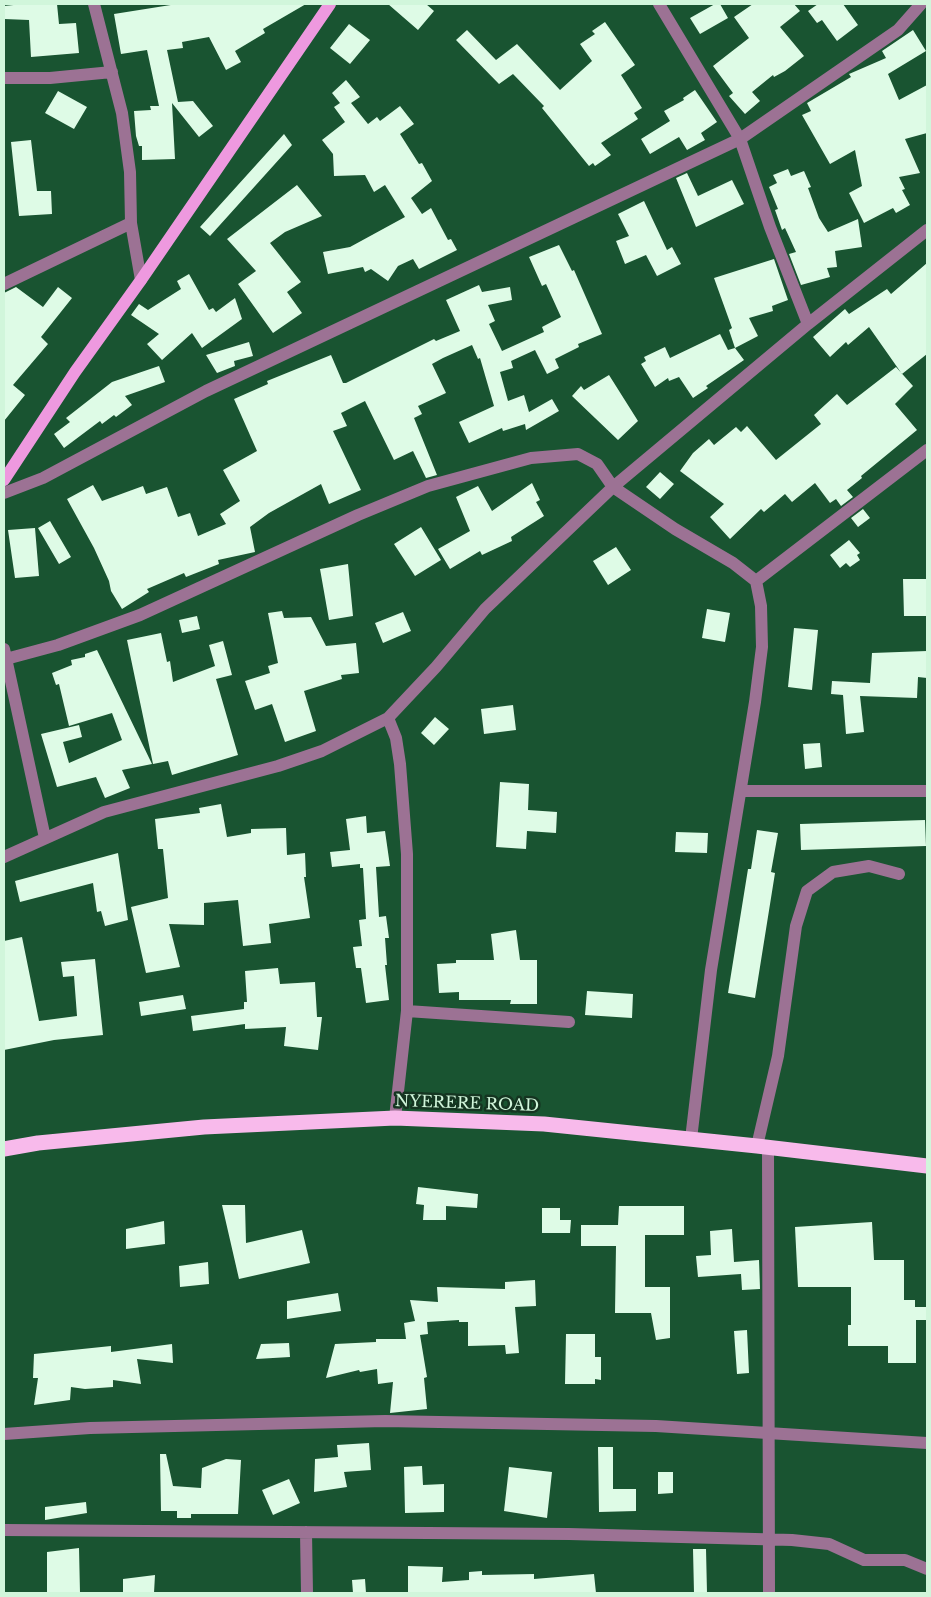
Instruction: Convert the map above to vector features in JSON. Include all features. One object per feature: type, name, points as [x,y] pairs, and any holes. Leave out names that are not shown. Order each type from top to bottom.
[{"type":"highway","name":"NYERERE ROAD","points":[[4,1149],[38,1143],[204,1127],[396,1118],[544,1124],[927,1166]]},
{"type":"main road","points":[[4,480],[75,372],[141,280],[330,4]]},
{"type":"street","points":[[94,4],[122,113],[128,155],[131,223],[141,280]]},
{"type":"street","points":[[659,4],[740,139],[770,227],[808,324]]},
{"type":"street","points":[[4,493],[44,478],[206,391],[740,139],[898,30],[921,4]]},
{"type":"street","points":[[4,78],[50,78],[112,72]]},
{"type":"street","points":[[4,284],[131,223]]},
{"type":"street","points":[[4,857],[104,812],[278,766],[314,754],[388,718],[436,668],[485,609],[613,487],[808,324],[927,230]]},
{"type":"street","points":[[756,581],[927,450]]},
{"type":"street","points":[[45,838],[5,654],[58,645],[140,615],[358,515],[428,486],[531,458],[578,454],[597,464],[613,487],[675,529],[733,563],[756,581],[761,606],[762,647],[741,791],[711,970],[691,1139]]},
{"type":"street","points":[[388,718],[396,738],[400,764],[407,854],[406,1011],[396,1118]]},
{"type":"street","points":[[741,791],[927,791]]},
{"type":"street","points":[[769,1593],[770,1541],[763,1147],[796,926],[807,891],[833,872],[869,866],[899,874]]},
{"type":"street","points":[[406,1011],[569,1022]]},
{"type":"street","points":[[4,1434],[90,1428],[385,1421],[656,1426],[927,1442]]},
{"type":"street","points":[[4,1530],[569,1534],[821,1543],[864,1560],[905,1560],[927,1569]]},
{"type":"street","points":[[306,1532],[307,1593]]},
{"type":"building","points":[[57,4],[59,24],[76,23],[79,53],[31,57],[29,20],[4,19],[4,6]]},
{"type":"building","points":[[177,4],[306,4],[263,29],[265,33],[235,51],[241,62],[226,70],[209,37],[182,42],[183,48],[167,50],[178,102],[193,101],[213,126],[199,137],[172,103],[175,159],[142,160],[142,146],[139,146],[136,136],[134,111],[151,110],[150,106],[159,106],[147,50],[121,54],[114,14]]},
{"type":"building","points":[[388,4],[426,4],[434,11],[418,30]]},
{"type":"building","points":[[715,4],[720,4],[728,18],[700,34],[690,18]]},
{"type":"building","points":[[753,4],[794,4],[800,11],[780,27],[804,56],[785,71],[774,77],[773,75],[752,92],[760,101],[745,114],[729,96],[733,93],[713,66],[749,38],[734,17]]},
{"type":"building","points":[[818,4],[843,4],[858,25],[837,41],[822,20],[817,23],[808,11]]},
{"type":"building","points":[[605,22],[635,65],[621,75],[642,108],[634,113],[638,119],[601,143],[611,155],[595,166],[593,163],[589,166],[542,108],[544,106],[513,74],[499,84],[456,40],[467,30],[496,60],[517,44],[560,90],[592,61],[580,44],[595,34],[592,31]]},
{"type":"building","points":[[349,24],[370,40],[350,64],[330,48]]},
{"type":"building","points":[[913,30],[926,51],[888,74],[899,100],[927,85],[927,133],[905,139],[920,173],[899,177],[905,189],[902,190],[910,205],[896,213],[893,208],[864,223],[849,193],[862,186],[855,150],[830,164],[802,115],[811,111],[807,103],[851,77],[849,74],[886,58],[882,51]]},
{"type":"building","points":[[346,80],[360,97],[351,103],[368,124],[377,117],[380,121],[400,106],[414,124],[400,134],[419,164],[422,163],[432,181],[411,198],[422,214],[431,208],[448,240],[451,239],[457,250],[419,269],[413,259],[398,266],[388,281],[371,269],[365,272],[363,267],[328,274],[323,252],[350,247],[405,217],[385,185],[374,192],[365,175],[334,176],[333,154],[322,140],[345,122],[334,107],[340,103],[332,93]]},
{"type":"building","points":[[695,90],[717,122],[701,133],[705,140],[687,150],[679,137],[650,154],[641,139],[670,121],[664,111],[684,100],[683,98]]},
{"type":"building","points":[[58,91],[87,107],[74,129],[45,113]]},
{"type":"building","points":[[284,134],[292,145],[210,236],[200,227]]},
{"type":"building","points":[[31,140],[37,191],[51,191],[52,214],[19,216],[11,142]]},
{"type":"building","points":[[788,169],[791,176],[804,171],[811,187],[808,188],[819,218],[828,232],[858,219],[862,247],[835,251],[837,267],[827,268],[830,277],[801,285],[789,254],[796,252],[785,228],[782,230],[775,210],[778,209],[769,187],[777,183],[773,175]]},
{"type":"building","points":[[687,173],[698,196],[732,180],[744,204],[696,227],[676,178]]},
{"type":"building","points":[[297,185],[322,216],[285,232],[270,243],[301,282],[287,292],[302,313],[273,333],[238,284],[256,271],[227,239]]},
{"type":"building","points":[[644,201],[667,250],[672,247],[681,264],[657,276],[646,255],[625,264],[616,241],[629,236],[618,214]]},
{"type":"building","points":[[559,245],[572,271],[574,270],[602,334],[578,344],[579,347],[555,359],[559,368],[547,374],[535,350],[511,361],[513,368],[500,372],[508,401],[524,395],[529,412],[552,399],[559,411],[526,430],[525,424],[503,431],[502,428],[469,443],[459,422],[494,406],[480,358],[478,359],[472,345],[443,358],[432,364],[446,393],[418,406],[422,414],[414,418],[437,475],[426,478],[413,451],[394,460],[365,401],[341,413],[347,426],[333,431],[361,490],[329,504],[321,484],[269,513],[250,527],[255,552],[218,560],[219,564],[186,577],[184,573],[147,589],[149,592],[122,609],[111,591],[109,581],[94,548],[67,499],[93,485],[102,501],[143,486],[146,494],[167,487],[178,517],[190,513],[198,536],[226,524],[220,514],[240,501],[223,470],[257,451],[234,399],[268,384],[267,381],[331,355],[343,383],[346,383],[434,339],[436,341],[460,331],[446,300],[479,285],[482,292],[510,287],[512,300],[488,305],[495,321],[489,324],[502,351],[544,332],[542,327],[561,317],[546,284],[542,286],[529,257]]},
{"type":"building","points":[[774,259],[788,300],[772,306],[773,311],[749,318],[758,336],[735,348],[729,330],[732,328],[714,278]]},
{"type":"building","points":[[927,263],[927,354],[902,374],[869,327],[848,345],[846,342],[830,357],[813,337],[845,309],[849,314],[887,289],[891,294]]},
{"type":"building","points":[[189,274],[209,310],[213,308],[216,312],[235,298],[242,319],[202,348],[192,333],[162,360],[147,344],[159,334],[131,315],[139,304],[148,310],[181,289],[177,281]]},
{"type":"building","points":[[16,287],[43,307],[58,287],[72,298],[41,337],[48,344],[13,385],[25,395],[4,421],[4,293]]},
{"type":"building","points":[[720,334],[728,350],[735,348],[744,360],[706,386],[708,388],[693,398],[679,377],[669,381],[668,378],[655,387],[641,364],[646,361],[644,357],[665,347],[670,358]]},
{"type":"building","points":[[249,342],[253,356],[234,361],[235,366],[217,373],[206,355]]},
{"type":"building","points":[[159,366],[165,382],[125,396],[132,405],[116,417],[114,415],[102,424],[100,421],[64,448],[54,434],[70,422],[66,418],[112,382]]},
{"type":"building","points":[[896,367],[913,386],[895,404],[917,430],[861,476],[862,478],[847,490],[853,497],[841,506],[836,499],[830,503],[815,483],[792,502],[785,494],[764,512],[761,509],[730,539],[710,517],[724,504],[680,471],[693,453],[709,439],[714,445],[736,427],[741,432],[747,426],[776,460],[821,424],[814,415],[837,394],[847,405]]},
{"type":"building","points":[[609,375],[638,421],[618,440],[572,396],[581,386],[584,390]]},
{"type":"building","points":[[660,472],[674,484],[660,499],[646,487]]},
{"type":"building","points":[[532,483],[540,500],[536,502],[544,516],[511,537],[512,541],[482,555],[480,551],[450,569],[438,549],[470,531],[456,497],[478,486],[492,511]]},
{"type":"building","points":[[863,509],[870,518],[858,527],[851,518]]},
{"type":"building","points":[[50,521],[71,557],[59,564],[38,528]]},
{"type":"building","points":[[421,527],[441,560],[415,576],[394,544]]},
{"type":"building","points":[[35,528],[39,576],[15,578],[8,530]]},
{"type":"building","points":[[849,540],[860,553],[857,555],[860,560],[850,567],[846,563],[840,568],[830,555]]},
{"type":"building","points":[[616,547],[631,570],[608,585],[593,561]]},
{"type":"building","points":[[348,564],[353,616],[329,620],[320,569]]},
{"type":"building","points":[[903,579],[927,579],[927,616],[904,616]]},
{"type":"building","points":[[707,609],[730,613],[725,642],[702,638]]},
{"type":"building","points":[[282,611],[284,618],[311,617],[326,646],[356,643],[359,673],[341,675],[342,679],[304,691],[316,731],[285,742],[272,704],[255,710],[245,681],[270,673],[268,666],[278,663],[268,613]]},
{"type":"building","points":[[403,612],[411,631],[383,643],[375,623]]},
{"type":"building","points":[[197,616],[200,629],[182,633],[179,620]]},
{"type":"building","points":[[794,628],[818,630],[812,690],[788,687]]},
{"type":"building","points":[[161,633],[167,662],[170,661],[173,682],[215,666],[209,645],[223,641],[232,675],[216,679],[238,755],[172,775],[168,761],[153,764],[127,640]]},
{"type":"building","points":[[97,650],[152,764],[122,770],[130,788],[105,798],[96,777],[57,787],[41,734],[79,725],[82,737],[63,742],[69,763],[122,740],[112,713],[69,726],[59,684],[56,685],[52,673],[72,665],[71,660],[85,657],[85,654]]},
{"type":"building","points":[[927,651],[927,678],[918,677],[917,698],[860,696],[864,732],[846,734],[843,695],[831,694],[832,681],[870,683],[872,653]]},
{"type":"building","points":[[513,705],[516,730],[484,734],[481,709]]},
{"type":"building","points":[[435,717],[449,729],[434,745],[421,733]]},
{"type":"building","points":[[820,743],[822,767],[805,769],[803,744]]},
{"type":"building","points":[[500,782],[529,784],[528,810],[557,812],[556,833],[527,831],[526,849],[496,847]]},
{"type":"building","points":[[221,804],[227,837],[251,833],[251,829],[286,828],[287,855],[305,853],[306,877],[304,877],[310,918],[269,924],[271,943],[243,946],[238,900],[204,903],[204,925],[169,924],[180,967],[146,973],[131,907],[168,898],[163,849],[158,849],[155,819],[200,813],[199,808]]},
{"type":"building","points":[[366,816],[367,833],[385,831],[390,866],[376,867],[379,917],[386,916],[389,938],[385,938],[387,965],[385,965],[389,1000],[366,1003],[361,968],[356,968],[353,947],[362,946],[359,920],[366,919],[363,868],[360,868],[360,864],[332,867],[330,852],[350,850],[346,819]]},
{"type":"building","points":[[925,820],[926,846],[801,850],[800,824]]},
{"type":"building","points":[[757,830],[778,833],[771,872],[775,873],[755,998],[728,993],[748,869],[751,869]]},
{"type":"building","points":[[676,832],[708,833],[707,853],[675,852]]},
{"type":"building","points":[[118,853],[128,920],[105,926],[101,911],[97,912],[93,883],[20,902],[15,881]]},
{"type":"building","points":[[516,930],[520,960],[537,960],[537,1004],[510,1004],[511,1000],[459,1000],[459,992],[439,993],[437,964],[456,963],[456,960],[494,960],[491,934]]},
{"type":"building","points":[[22,937],[39,1021],[77,1016],[74,976],[63,977],[61,962],[95,959],[103,1035],[54,1040],[4,1050],[4,941]]},
{"type":"building","points":[[278,968],[280,984],[315,982],[317,1017],[322,1017],[318,1050],[284,1046],[286,1027],[245,1029],[245,1024],[193,1031],[191,1016],[244,1009],[244,1002],[247,1002],[245,971]]},
{"type":"building","points":[[587,991],[633,994],[632,1018],[585,1015]]},
{"type":"building","points":[[183,995],[186,1009],[141,1016],[139,1002]]},
{"type":"building","points":[[418,1187],[478,1194],[477,1208],[446,1206],[446,1220],[423,1220],[424,1205],[416,1204]]},
{"type":"building","points":[[222,1205],[245,1205],[246,1243],[302,1230],[310,1263],[239,1279]]},
{"type":"building","points":[[619,1206],[684,1206],[684,1235],[645,1235],[645,1287],[670,1287],[670,1338],[656,1340],[651,1313],[615,1313],[616,1246],[581,1246],[581,1225],[618,1225]]},
{"type":"building","points":[[542,1208],[560,1208],[560,1220],[571,1220],[570,1233],[542,1233]]},
{"type":"building","points":[[164,1221],[165,1244],[126,1249],[126,1229]]},
{"type":"building","points":[[872,1222],[874,1260],[904,1260],[904,1300],[915,1300],[915,1307],[927,1307],[927,1320],[916,1320],[916,1363],[888,1363],[888,1346],[848,1346],[848,1325],[851,1325],[851,1287],[798,1287],[795,1227]]},
{"type":"building","points":[[732,1229],[734,1262],[759,1260],[760,1289],[742,1290],[741,1274],[698,1277],[696,1256],[711,1255],[710,1231]]},
{"type":"building","points":[[208,1262],[209,1284],[180,1287],[179,1266]]},
{"type":"building","points":[[535,1280],[536,1306],[515,1307],[519,1353],[506,1354],[505,1345],[468,1346],[468,1322],[459,1322],[459,1320],[427,1322],[428,1334],[420,1335],[427,1377],[424,1378],[427,1409],[390,1413],[393,1382],[378,1384],[377,1369],[360,1372],[359,1370],[326,1378],[335,1344],[376,1342],[376,1339],[406,1339],[404,1323],[415,1321],[410,1300],[438,1302],[437,1287],[505,1289],[505,1282]]},
{"type":"building","points":[[338,1293],[341,1311],[287,1319],[287,1301]]},
{"type":"building","points":[[747,1330],[749,1373],[737,1374],[734,1331]]},
{"type":"building","points":[[566,1334],[595,1334],[595,1357],[601,1357],[601,1380],[595,1379],[595,1384],[565,1384]]},
{"type":"building","points":[[289,1343],[290,1357],[256,1359],[261,1344]]},
{"type":"building","points":[[172,1344],[173,1363],[137,1359],[141,1384],[113,1380],[113,1387],[85,1389],[71,1387],[70,1400],[34,1405],[38,1378],[33,1378],[34,1354],[111,1346],[111,1352]]},
{"type":"building","points":[[369,1443],[371,1470],[344,1472],[347,1487],[314,1492],[315,1459],[338,1457],[337,1445]]},
{"type":"building","points":[[598,1447],[613,1447],[613,1489],[636,1489],[636,1511],[599,1512]]},
{"type":"building","points":[[160,1454],[166,1454],[173,1486],[201,1488],[202,1468],[226,1459],[241,1460],[238,1514],[191,1514],[191,1518],[177,1518],[177,1511],[161,1511]]},
{"type":"building","points":[[422,1466],[423,1485],[444,1484],[444,1512],[405,1513],[404,1467]]},
{"type":"building","points":[[509,1467],[552,1472],[547,1518],[504,1511]]},
{"type":"building","points":[[658,1472],[673,1472],[673,1493],[658,1494]]},
{"type":"building","points":[[289,1479],[300,1503],[273,1515],[262,1490]]},
{"type":"building","points":[[86,1502],[87,1513],[45,1520],[45,1507]]},
{"type":"building","points":[[79,1548],[80,1593],[47,1593],[47,1552]]},
{"type":"building","points":[[693,1549],[706,1549],[707,1593],[694,1593]]},
{"type":"building","points":[[408,1566],[443,1567],[442,1582],[469,1580],[469,1572],[482,1571],[482,1575],[534,1574],[534,1579],[594,1574],[596,1593],[408,1593]]},
{"type":"building","points":[[155,1575],[154,1593],[123,1593],[123,1579]]},
{"type":"building","points":[[365,1579],[366,1593],[353,1593],[352,1580]]}]
